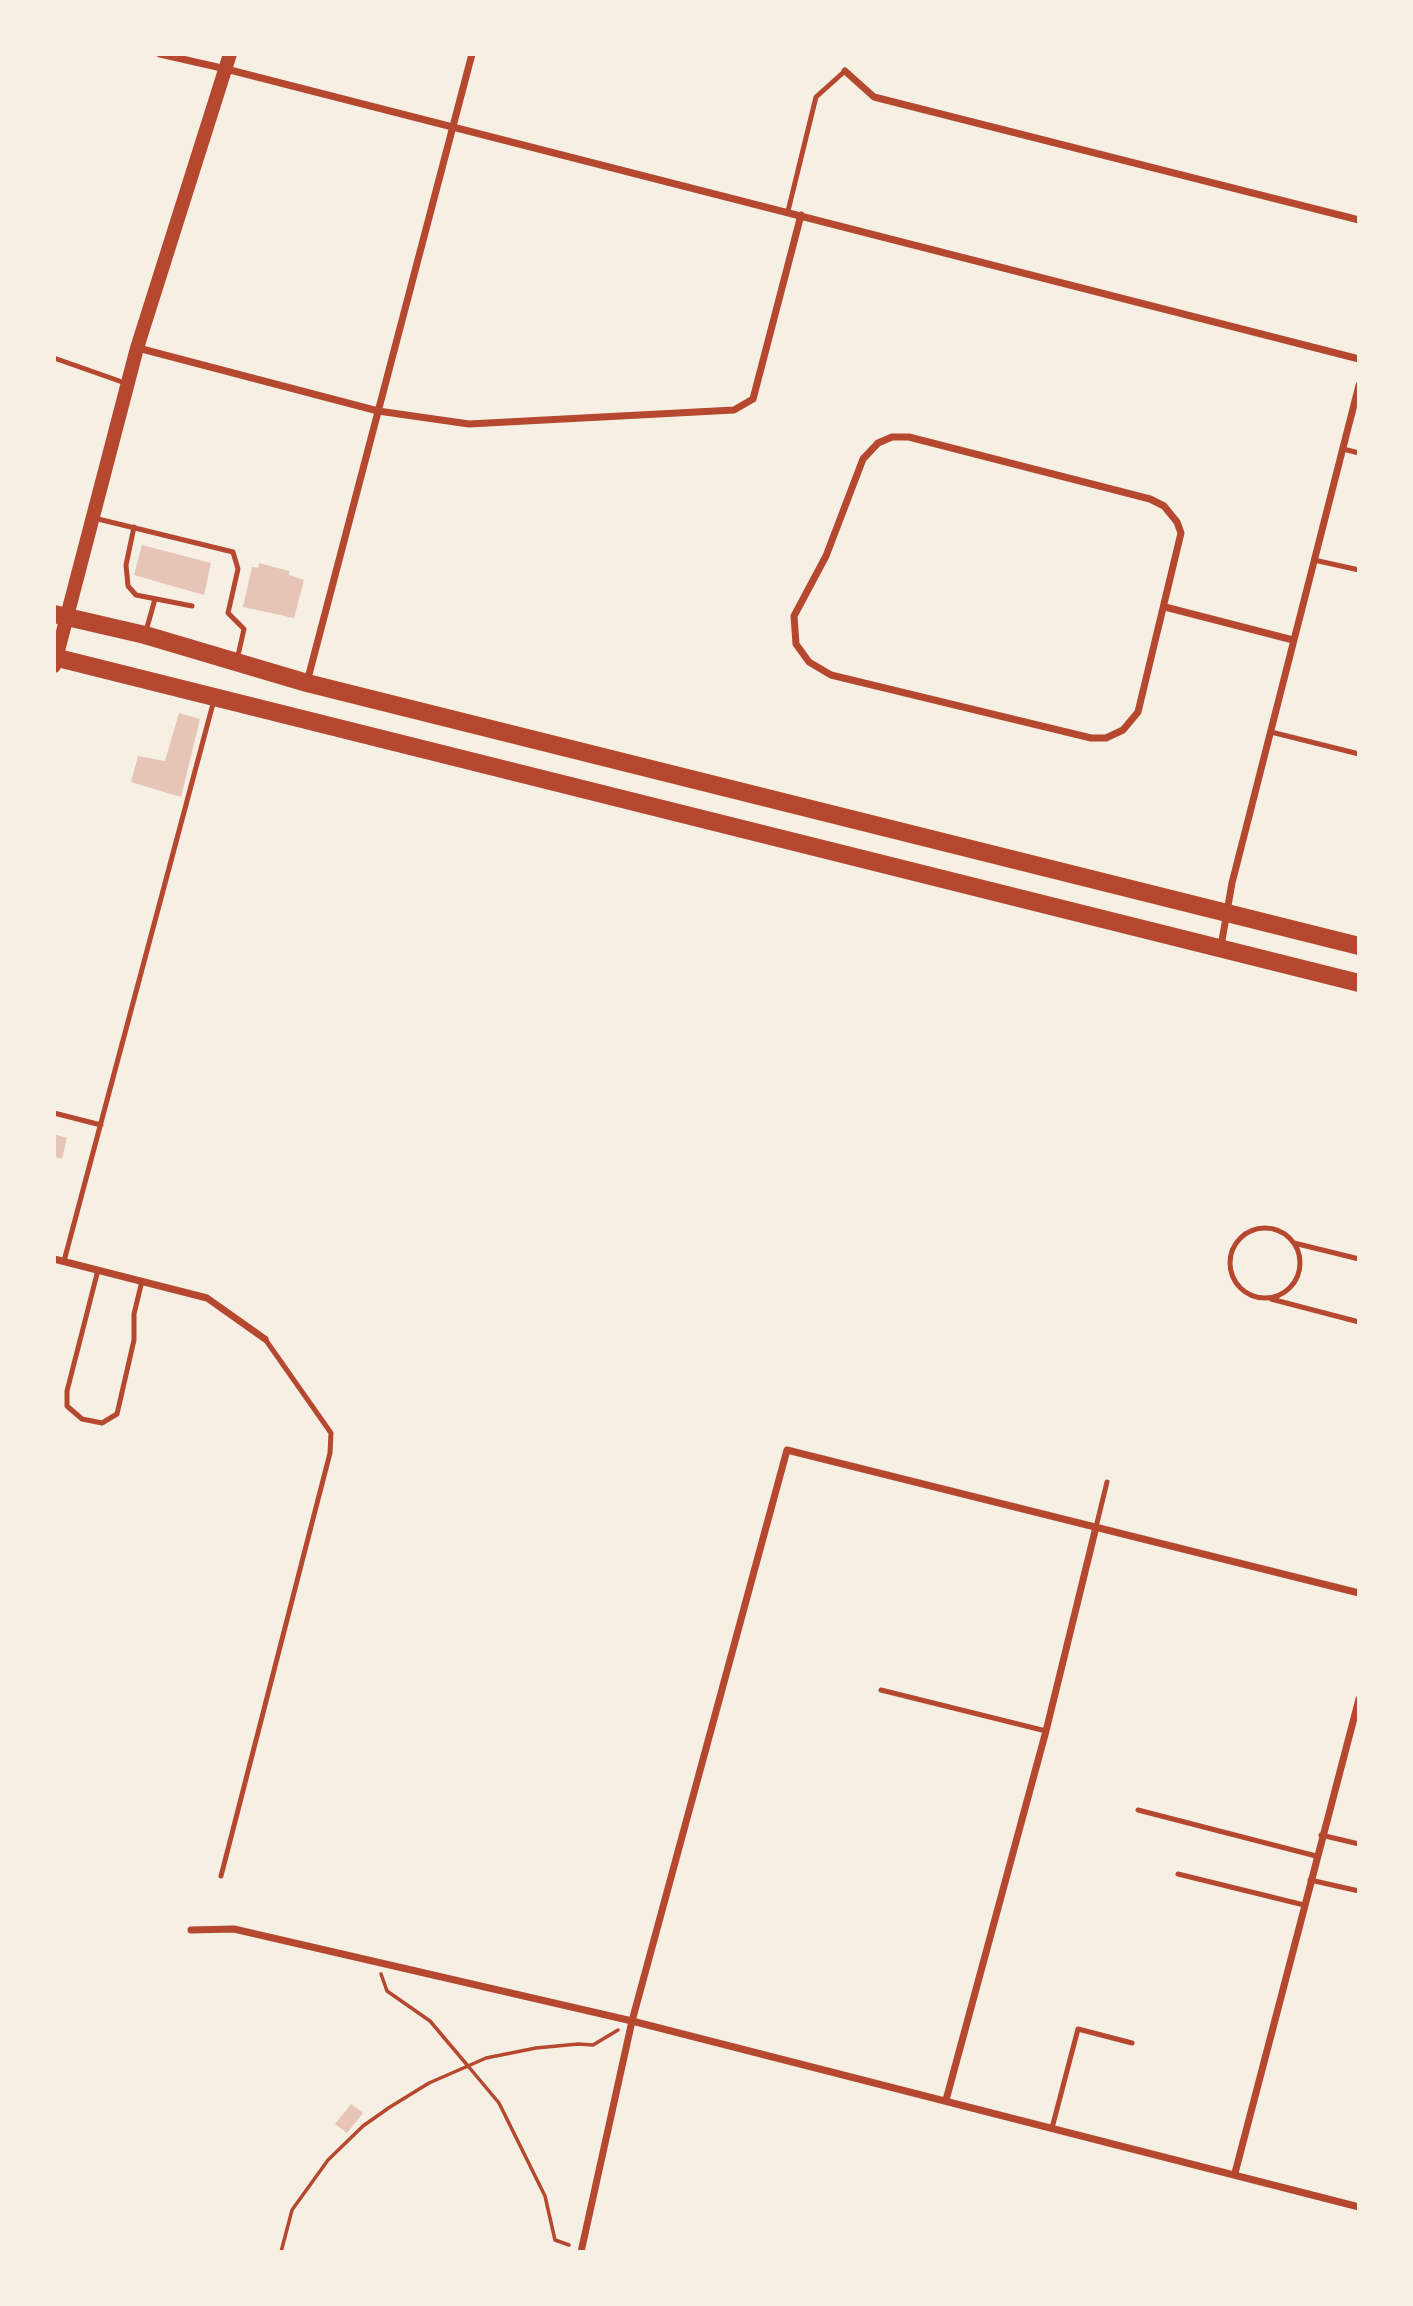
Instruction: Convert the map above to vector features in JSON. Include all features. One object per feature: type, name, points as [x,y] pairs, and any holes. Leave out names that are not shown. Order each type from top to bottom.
[{"type":"main road","points":[[228,61],[137,348],[93,518],[61,615],[55,661],[215,697],[1220,946],[1359,983]]},
{"type":"main road","points":[[61,615],[145,635],[307,683],[1226,915],[1359,946]]},
{"type":"street","points":[[160,54],[228,61],[453,127],[1359,359]]},
{"type":"street","points":[[307,683],[472,54]]},
{"type":"street","points":[[845,71],[874,97],[1359,220]]},
{"type":"street","points":[[137,348],[378,411],[469,424],[734,410],[753,399],[801,215]]},
{"type":"street","points":[[1220,946],[1270,732],[1359,385]]},
{"type":"street","points":[[892,437],[909,437],[1150,499],[1164,506],[1181,533],[1165,607],[1138,712],[1123,730],[1106,738],[1091,738],[831,675],[809,662],[796,644],[794,616],[826,556],[863,459],[878,443],[892,437]]},
{"type":"street","points":[[1165,607],[1293,640]]},
{"type":"street","points":[[54,1259],[207,1298],[265,1339]]},
{"type":"street","points":[[584,2251],[632,2021],[787,1450],[1359,1593]]},
{"type":"street","points":[[946,2100],[1046,1731],[1096,1527]]},
{"type":"street","points":[[1235,2174],[1321,1835],[1359,1699]]},
{"type":"street","points":[[191,1930],[234,1928],[383,1965],[632,2021],[1359,2207]]},
{"type":"lane","points":[[788,211],[816,97],[845,71]]},
{"type":"lane","points":[[54,358],[128,384]]},
{"type":"lane","points":[[1343,449],[1359,453]]},
{"type":"lane","points":[[93,518],[233,552],[237,556],[238,569],[228,613],[244,629],[236,663]]},
{"type":"lane","points":[[134,527],[126,580],[136,595],[192,606]]},
{"type":"lane","points":[[1314,560],[1359,570]]},
{"type":"lane","points":[[145,635],[155,598]]},
{"type":"lane","points":[[64,1261],[215,697]]},
{"type":"lane","points":[[1270,732],[1359,754]]},
{"type":"lane","points":[[54,1113],[101,1125]]},
{"type":"lane","points":[[1268,1298],[1290,1288],[1297,1278],[1299,1254],[1294,1243],[1285,1234],[1264,1227],[1244,1234],[1231,1252],[1229,1263],[1236,1284],[1256,1297],[1359,1322]]},
{"type":"lane","points":[[1294,1243],[1359,1259]]},
{"type":"lane","points":[[98,1270],[68,1391],[67,1406],[82,1419],[102,1423],[117,1414],[134,1340],[134,1314],[142,1281]]},
{"type":"lane","points":[[221,1876],[330,1453],[331,1433],[265,1339]]},
{"type":"lane","points":[[1096,1527],[1107,1482]]},
{"type":"lane","points":[[881,1690],[1046,1731]]},
{"type":"lane","points":[[1138,1810],[1316,1856]]},
{"type":"lane","points":[[1321,1835],[1359,1844]]},
{"type":"lane","points":[[1178,1874],[1304,1905]]},
{"type":"lane","points":[[1310,1880],[1359,1891]]},
{"type":"lane","points":[[1052,2128],[1078,2029],[1132,2043]]},
{"type":"path","points":[[383,1965],[380,1978],[387,1990],[430,2021],[499,2103],[545,2196],[555,2239],[584,2251]]},
{"type":"path","points":[[281,2252],[292,2210],[328,2161],[363,2126],[390,2107],[429,2083],[486,2058],[536,2048],[578,2043],[593,2045],[632,2021]]},
{"type":"building","points":[[142,545],[211,563],[204,595],[134,575]]},
{"type":"building","points":[[259,563],[289,571],[289,575],[304,580],[294,618],[243,607],[252,567],[258,568]]},
{"type":"building","points":[[179,713],[200,719],[181,797],[131,782],[138,756],[165,761]]},
{"type":"building","points":[[54,1134],[67,1138],[62,1159],[54,1157]]},
{"type":"building","points":[[351,2104],[363,2113],[347,2133],[335,2124]]}]
